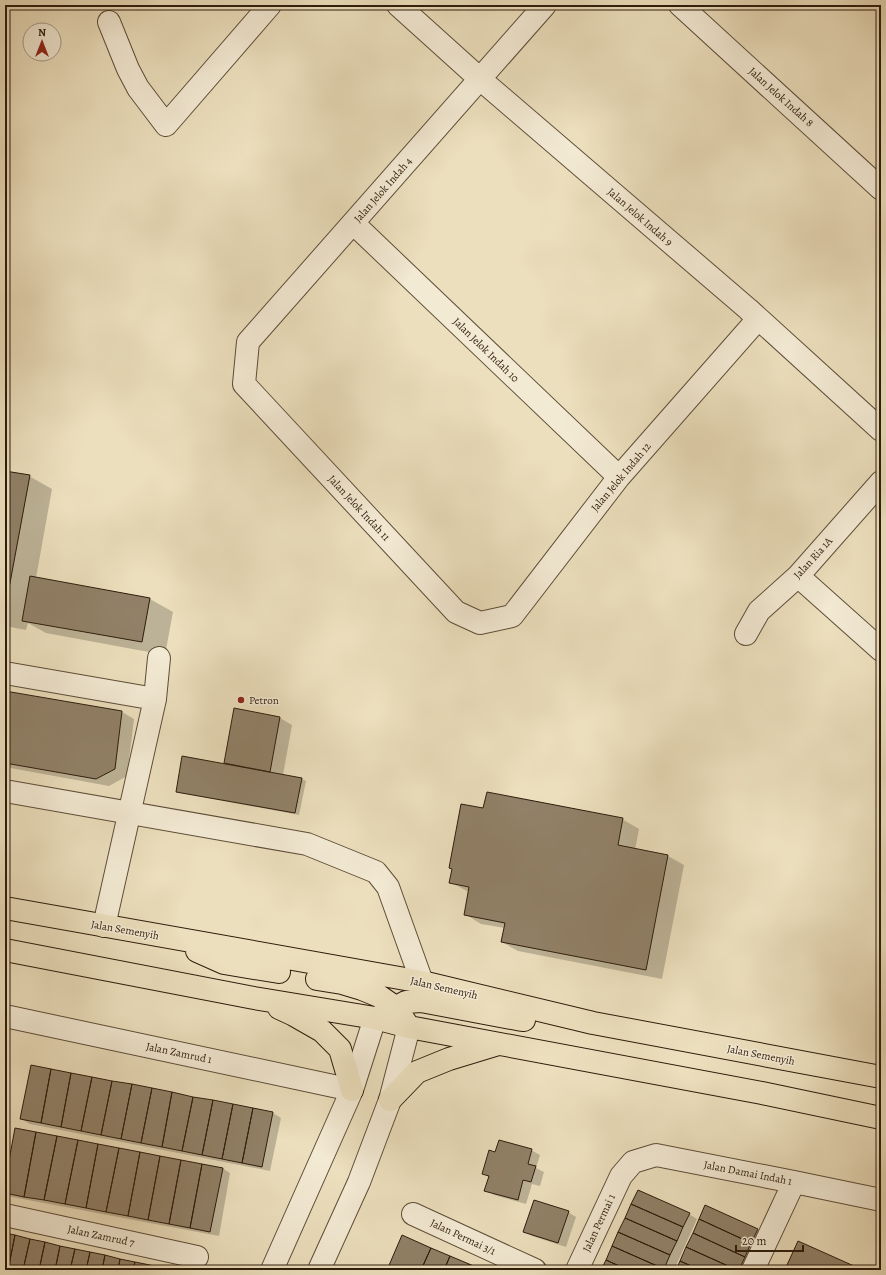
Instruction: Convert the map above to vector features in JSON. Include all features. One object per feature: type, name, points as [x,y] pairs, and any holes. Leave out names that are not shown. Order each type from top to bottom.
[{"type":"main road","name":"Jalan Semenyih","points":[[5,908],[422,982],[593,1023],[881,1077]]},
{"type":"main road","points":[[168,938],[224,963],[342,983],[362,989],[374,994],[395,1007],[409,1027]]},
{"type":"main road","points":[[5,950],[254,998],[375,1018],[409,1027],[762,1093],[881,1118]]},
{"type":"main road","points":[[254,998],[294,1015],[322,1031],[340,1049],[352,1090]]},
{"type":"main road","points":[[375,1018],[406,1002],[421,1000],[517,1019],[593,1023]]},
{"type":"main road","points":[[390,1100],[417,1072],[449,1059],[498,1044]]},
{"type":"street","points":[[109,22],[128,69],[138,88],[166,125],[270,5]]},
{"type":"street","name":"Jalan Jelok Indah 9","points":[[398,5],[480,79],[758,319],[881,430]]},
{"type":"street","name":"Jalan Jelok Indah 4","points":[[244,384],[248,342],[545,5]]},
{"type":"street","name":"Jalan Jelok Indah 8","points":[[680,5],[881,189]]},
{"type":"street","name":"Jalan Jelok Indah 10","points":[[353,223],[619,477]]},
{"type":"street","name":"Jalan Jelok Indah 12","points":[[480,624],[512,616],[619,477],[758,319]]},
{"type":"street","name":"Jalan Jelok Indah 11","points":[[244,384],[456,612],[480,624]]},
{"type":"street","name":"Jalan Ria 1A","points":[[746,634],[759,611],[798,576],[881,482]]},
{"type":"street","points":[[798,576],[881,650]]},
{"type":"street","points":[[104,926],[155,699],[159,658]]},
{"type":"street","points":[[5,673],[155,699]]},
{"type":"street","points":[[5,791],[307,844],[376,872],[388,887],[422,982]]},
{"type":"street","name":"Jalan Zamrud 1","points":[[5,1016],[352,1090]]},
{"type":"street","points":[[272,1270],[352,1090],[375,1018]]},
{"type":"street","points":[[319,1270],[359,1182],[390,1100],[409,1027]]},
{"type":"street","name":"Jalan Damai Indah 1","points":[[621,1176],[634,1162],[656,1155],[881,1200]]},
{"type":"street","name":"Jalan Permai 1","points":[[577,1270],[621,1176]]},
{"type":"street","points":[[753,1270],[794,1182]]},
{"type":"street","name":"Jalan Permai 3/1","points":[[413,1214],[535,1270]]},
{"type":"street","name":"Jalan Zamrud 7","points":[[5,1215],[198,1256]]},
{"type":"building","points":[[5,471],[30,475],[5,610]]},
{"type":"building","points":[[30,576],[150,598],[142,642],[22,621]]},
{"type":"building","points":[[5,691],[122,711],[115,769],[96,779],[5,763]]},
{"type":"building","points":[[234,708],[280,717],[270,772],[224,763]]},
{"type":"building","points":[[182,756],[302,778],[295,813],[176,792]]},
{"type":"building","points":[[487,792],[623,818],[618,845],[668,855],[646,970],[501,942],[505,923],[464,915],[469,887],[449,883],[452,869],[449,868],[461,804],[483,808]]},
{"type":"building","points":[[31,1065],[51,1069],[41,1123],[20,1119]]},
{"type":"building","points":[[51,1069],[71,1073],[61,1127],[41,1123]]},
{"type":"building","points":[[71,1073],[92,1077],[81,1131],[61,1127]]},
{"type":"building","points":[[92,1077],[112,1081],[101,1135],[81,1131]]},
{"type":"building","points":[[112,1081],[132,1084],[121,1139],[101,1135]]},
{"type":"building","points":[[132,1084],[152,1088],[141,1143],[121,1139]]},
{"type":"building","points":[[152,1088],[172,1092],[162,1147],[141,1143]]},
{"type":"building","points":[[172,1092],[193,1097],[182,1151],[162,1147]]},
{"type":"building","points":[[193,1097],[213,1100],[202,1155],[182,1151]]},
{"type":"building","points":[[213,1100],[233,1104],[222,1159],[202,1155]]},
{"type":"building","points":[[233,1104],[253,1108],[242,1163],[222,1159]]},
{"type":"building","points":[[253,1108],[273,1112],[262,1167],[242,1163]]},
{"type":"building","points":[[15,1128],[36,1132],[24,1197],[5,1193],[5,1182]]},
{"type":"building","points":[[36,1132],[57,1136],[44,1200],[24,1197]]},
{"type":"building","points":[[57,1136],[78,1140],[65,1204],[44,1200]]},
{"type":"building","points":[[78,1140],[98,1144],[86,1208],[65,1204]]},
{"type":"building","points":[[499,1140],[532,1149],[528,1164],[536,1166],[531,1182],[523,1180],[518,1200],[484,1191],[489,1176],[482,1174],[489,1150],[495,1152]]},
{"type":"building","points":[[98,1144],[119,1148],[106,1212],[86,1208]]},
{"type":"building","points":[[119,1148],[140,1152],[128,1216],[106,1212]]},
{"type":"building","points":[[140,1152],[160,1156],[148,1220],[128,1216]]},
{"type":"building","points":[[160,1156],[181,1160],[169,1224],[148,1220]]},
{"type":"building","points":[[181,1160],[202,1164],[190,1228],[169,1224]]},
{"type":"building","points":[[202,1164],[223,1168],[210,1232],[190,1228]]},
{"type":"building","points":[[638,1190],[690,1213],[683,1227],[631,1204]]},
{"type":"building","points":[[534,1200],[569,1211],[558,1243],[523,1232]]},
{"type":"building","points":[[631,1204],[683,1227],[677,1241],[625,1218]]},
{"type":"building","points":[[705,1205],[758,1229],[751,1243],[699,1219]]},
{"type":"building","points":[[625,1218],[677,1241],[670,1255],[618,1232]]},
{"type":"building","points":[[699,1219],[751,1243],[745,1257],[693,1233]]},
{"type":"building","points":[[618,1232],[670,1255],[664,1269],[612,1246]]},
{"type":"building","points":[[5,1233],[15,1235],[8,1270],[5,1270]]},
{"type":"building","points":[[693,1233],[745,1257],[739,1270],[686,1247]]},
{"type":"building","points":[[15,1235],[30,1239],[23,1270],[8,1270]]},
{"type":"building","points":[[402,1235],[431,1248],[421,1270],[387,1270]]},
{"type":"building","points":[[30,1239],[45,1242],[39,1270],[23,1270]]},
{"type":"building","points":[[798,1241],[854,1266],[853,1270],[797,1270],[787,1265]]},
{"type":"building","points":[[45,1242],[60,1246],[55,1270],[39,1270]]},
{"type":"building","points":[[60,1246],[75,1249],[70,1270],[55,1270]]},
{"type":"building","points":[[612,1246],[664,1270],[628,1270],[606,1260]]},
{"type":"building","points":[[686,1247],[737,1270],[700,1270],[680,1261]]},
{"type":"building","points":[[431,1248],[450,1256],[444,1270],[421,1270]]},
{"type":"building","points":[[75,1249],[90,1252],[86,1270],[70,1270]]},
{"type":"building","points":[[90,1252],[105,1255],[102,1270],[86,1270]]},
{"type":"building","points":[[105,1255],[120,1259],[118,1270],[102,1270]]},
{"type":"building","points":[[450,1256],[469,1264],[466,1270],[444,1270]]},
{"type":"building","points":[[120,1259],[135,1262],[133,1270],[118,1270]]},
{"type":"building","points":[[606,1260],[628,1270],[601,1270]]},
{"type":"building","points":[[680,1261],[700,1270],[676,1270]]},
{"type":"building","points":[[135,1262],[150,1265],[149,1270],[133,1270]]},
{"type":"building","points":[[469,1264],[483,1270],[466,1270]]},
{"type":"building","points":[[150,1265],[165,1269],[165,1270],[149,1270]]},
{"type":"place","name":"Petron","points":[[241,700]]}]
